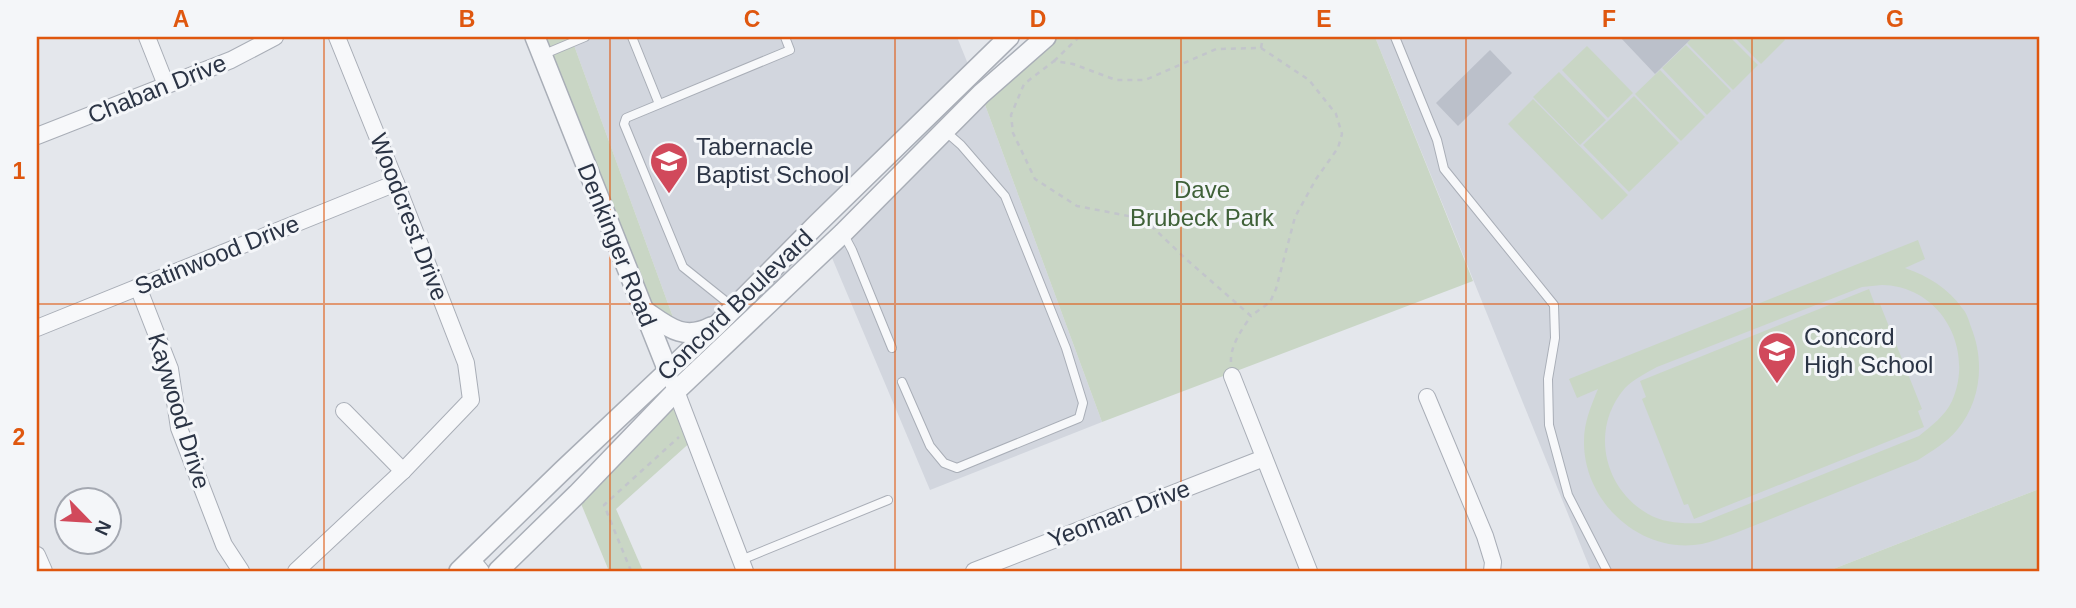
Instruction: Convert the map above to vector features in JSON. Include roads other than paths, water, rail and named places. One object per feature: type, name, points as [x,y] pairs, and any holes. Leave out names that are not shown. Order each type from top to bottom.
[{"type":"street","points":[[147,37],[166,85]]},
{"type":"street","name":"Chaban Drive","points":[[37,136],[231,60],[275,37]]},
{"type":"street","name":"Woodcrest Drive","points":[[337,37],[466,363],[471,400],[403,471]]},
{"type":"street","name":"Concord Boulevard","points":[[470,567],[1009,37]]},
{"type":"street","name":"Concord Boulevard","points":[[499,571],[676,391],[843,233],[981,94],[1046,37]]},
{"type":"street","name":"Denkinger Road","points":[[539,46],[743,566]]},
{"type":"street","name":"Satinwood Drive","points":[[37,328],[396,183]]},
{"type":"street","name":"Kaywood Drive","points":[[138,287],[170,369],[179,428],[225,545],[241,571]]},
{"type":"street","points":[[642,309],[678,331],[697,334],[718,324]]},
{"type":"street","points":[[1232,376],[1309,571]]},
{"type":"street","points":[[1427,397],[1485,536],[1493,562],[1492,571]]},
{"type":"street","points":[[296,571],[403,471],[344,411]]},
{"type":"street","name":"Yeoman Drive","points":[[974,571],[1264,458]]},
{"type":"street","points":[[37,555],[44,571]]},
{"type":"lane","points":[[539,46],[585,37]]},
{"type":"lane","points":[[632,37],[659,104]]},
{"type":"lane","points":[[734,308],[683,267],[624,124],[626,118],[790,50],[785,37]]},
{"type":"lane","points":[[1395,37],[1437,140],[1444,169],[1555,305],[1555,338],[1548,379],[1549,425],[1568,495],[1607,571]]},
{"type":"lane","points":[[902,382],[930,446],[944,463],[957,468],[1079,418],[1083,403],[1066,348],[1006,196],[945,131]]},
{"type":"lane","points":[[843,233],[892,348]]},
{"type":"lane","points":[[743,566],[888,500]]},
{"type":"place","name":"Tabernacle Baptist School","points":[[669,195]]},
{"type":"place","name":"Concord High School","points":[[1777,385]]},
{"type":"park label","name":"Dave Brubeck Park","points":[[1202,204]]}]
